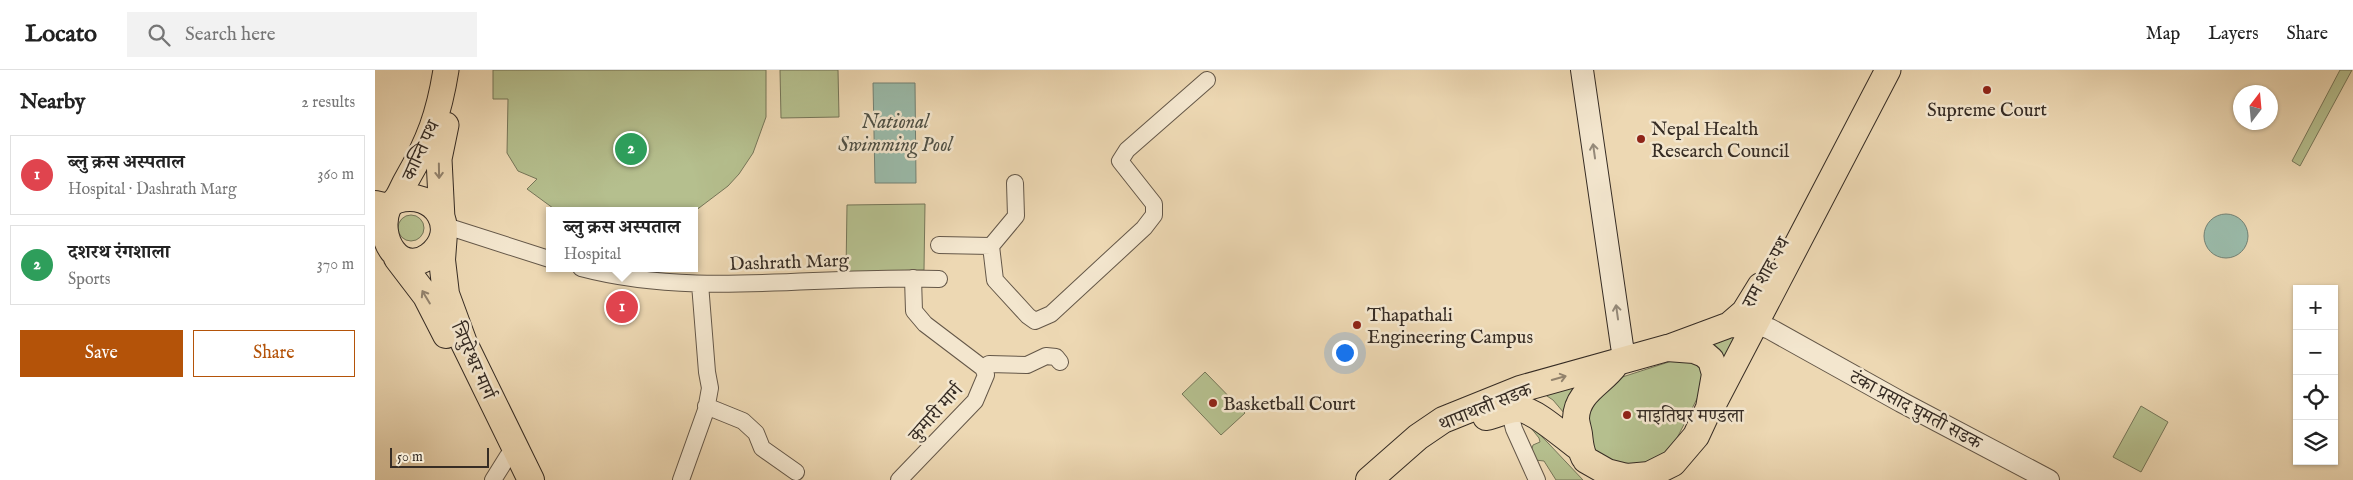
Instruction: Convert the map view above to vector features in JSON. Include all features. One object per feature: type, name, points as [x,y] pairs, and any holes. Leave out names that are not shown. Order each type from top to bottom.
[{"type":"highway","points":[[415,197],[424,199],[438,211],[443,226],[441,243],[427,258],[417,261],[397,258],[378,234],[380,222],[387,204],[415,197]]},
{"type":"highway","name":"त्रिपुरेश्वर मार्ग","points":[[443,226],[441,260],[446,294],[464,343],[512,454],[520,480]]},
{"type":"highway","name":"त्रिपुरेश्वर मार्ग","points":[[397,258],[426,296],[512,454],[531,480]]},
{"type":"highway","points":[[1683,480],[1687,460],[1699,432],[1714,390],[1714,365],[1704,354],[1694,350],[1667,348],[1622,361],[1607,376],[1589,389],[1578,409],[1586,454],[1600,469],[1617,475],[1637,477],[1649,475],[1673,463],[1699,432]]},
{"type":"highway","name":"थापाथली सडक","points":[[1369,480],[1418,436],[1443,420],[1515,399],[1622,361]]},
{"type":"highway","name":"थापाथली सडक","points":[[1515,399],[1522,409],[1534,414],[1586,454]]},
{"type":"highway","name":"थापाथली सडक","points":[[1385,480],[1423,449],[1515,399]]},
{"type":"main road","name":"कान्ति पथ","points":[[387,204],[425,148],[437,114],[446,70]]},
{"type":"main road","name":"कान्ति पथ","points":[[443,226],[439,159],[456,70]]},
{"type":"main road","points":[[1582,70],[1622,346],[1622,361]]},
{"type":"main road","name":"राम शाह पथ","points":[[1729,324],[1744,312],[1754,298],[1869,70]]},
{"type":"main road","name":"राम शाह पथ","points":[[1729,324],[1753,332],[1888,70]]},
{"type":"main road","points":[[1667,348],[1729,324]]},
{"type":"main road","points":[[1699,432],[1753,332]]},
{"type":"street","points":[[1015,183],[1016,216],[991,246],[995,280],[1028,316],[1035,321],[1051,314],[1144,228],[1154,215],[1153,204],[1120,160],[1127,150],[1207,80]]},
{"type":"street","points":[[443,226],[546,258]]},
{"type":"street","points":[[939,244],[991,246]]},
{"type":"street","name":"Dashrath Marg","points":[[596,272],[655,282],[700,284],[913,278],[939,279]]},
{"type":"street","points":[[913,278],[914,311],[925,324],[983,368],[989,364],[1027,365],[1046,356],[1056,357],[1060,362]]},
{"type":"street","points":[[681,480],[706,406],[710,388],[700,284]]},
{"type":"street","name":"टंका प्रसाद घुमती सडक","points":[[1753,332],[1770,329],[2049,480]]},
{"type":"street","name":"कुमारी मार्ग","points":[[899,480],[975,401],[986,375],[983,368]]},
{"type":"street","points":[[1515,399],[1514,429],[1537,480]]},
{"type":"street","points":[[706,406],[743,421],[755,433],[762,448],[796,472]]},
{"type":"street","points":[[493,480],[512,454]]},
{"type":"green space","points":[[493,70],[766,70],[766,117],[753,153],[739,174],[728,186],[698,209],[698,207],[552,207],[527,189],[537,179],[518,171],[507,153],[508,99],[493,99]]},
{"type":"green space","points":[[780,70],[838,70],[839,117],[781,118]]},
{"type":"green space","points":[[2340,70],[2352,70],[2300,166],[2292,161]]},
{"type":"green space","points":[[925,204],[924,270],[846,272],[847,205]]},
{"type":"green space","points":[[411,215],[420,219],[424,228],[420,237],[411,241],[402,237],[398,228],[402,219]]},
{"type":"green space","points":[[1745,330],[1723,370],[1702,343]]},
{"type":"green space","points":[[1698,358],[1706,381],[1675,442],[1654,463],[1620,466],[1593,450],[1583,414],[1610,381],[1675,360]]},
{"type":"green space","name":"Basketball Court","points":[[1205,372],[1245,413],[1221,435],[1182,394]]},
{"type":"green space","points":[[1581,379],[1564,413],[1553,400],[1541,392]]},
{"type":"green space","points":[[2141,406],[2168,422],[2141,472],[2113,457]]},
{"type":"green space","points":[[1532,426],[1583,480],[1556,480],[1544,461],[1535,460],[1531,452],[1533,445],[1540,442],[1531,428]]},
{"type":"water","name":"National Swimming Pool","points":[[873,83],[915,83],[916,183],[875,183]]},
{"type":"water","points":[[2222,214],[2230,214],[2242,220],[2248,236],[2242,252],[2230,258],[2222,258],[2210,252],[2204,240],[2204,232],[2210,220]]},
{"type":"place","name":"Supreme Court","points":[[1987,90]]},
{"type":"place","name":"Nepal Health Research Council","points":[[1641,139]]},
{"type":"place","name":"दशरथ रंगशाला","points":[[631,149]]},
{"type":"place","name":"ब्लु क्रस अस्पताल","points":[[622,307]]},
{"type":"place","name":"Thapathali Engineering Campus","points":[[1357,325]]},
{"type":"place","name":"Basketball Court","points":[[1213,403]]},
{"type":"place","name":"माइतिघर मण्डला","points":[[1627,415]]}]
